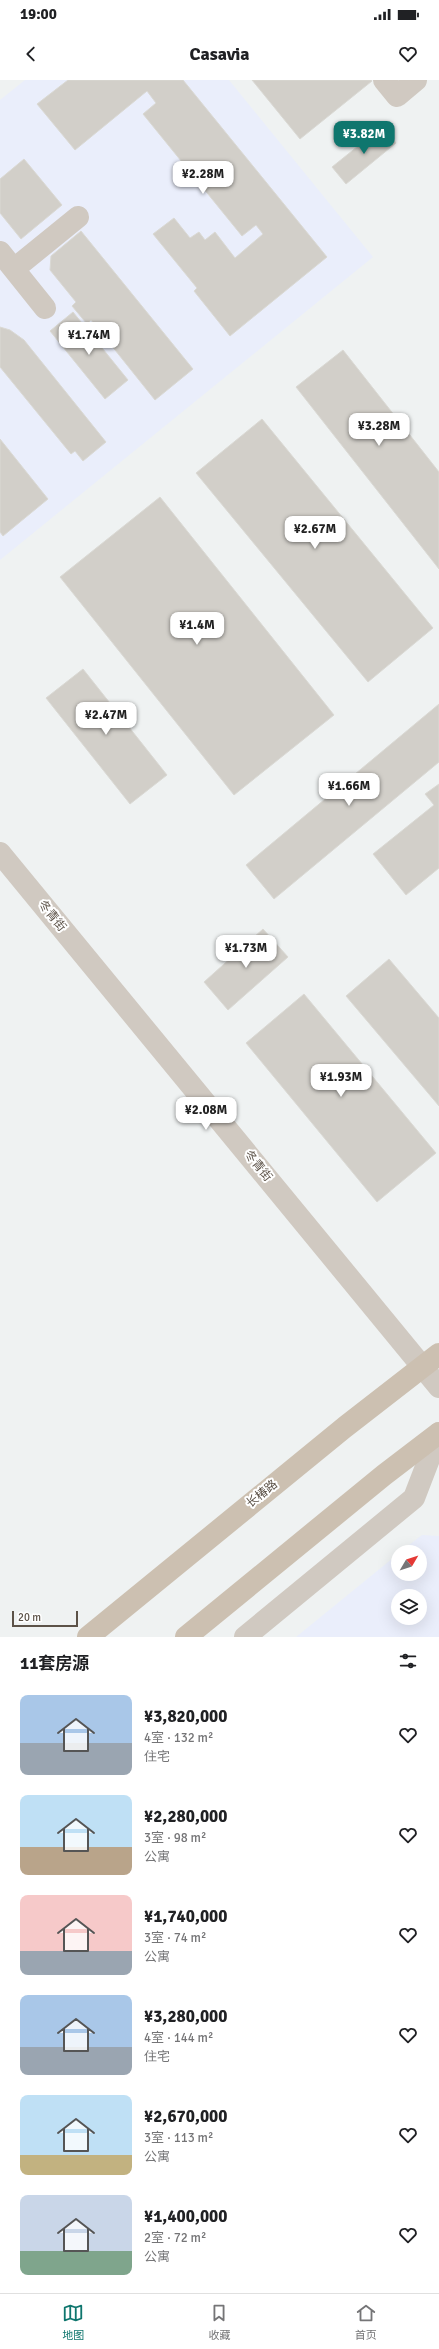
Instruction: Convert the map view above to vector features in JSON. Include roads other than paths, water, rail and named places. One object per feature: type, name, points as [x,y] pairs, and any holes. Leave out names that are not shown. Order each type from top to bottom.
[{"type":"main road","name":"长椿路","points":[[88,1637],[345,1427],[431,1360]]},
{"type":"main road","points":[[186,1637],[384,1475],[439,1433]]},
{"type":"street","points":[[384,80],[397,96],[416,80]]},
{"type":"street","points":[[14,269],[78,217]]},
{"type":"street","points":[[0,252],[45,308]]},
{"type":"street","name":"冬青街","points":[[0,853],[431,1360],[439,1387]]},
{"type":"street","points":[[245,1637],[414,1498],[439,1433]]}]
